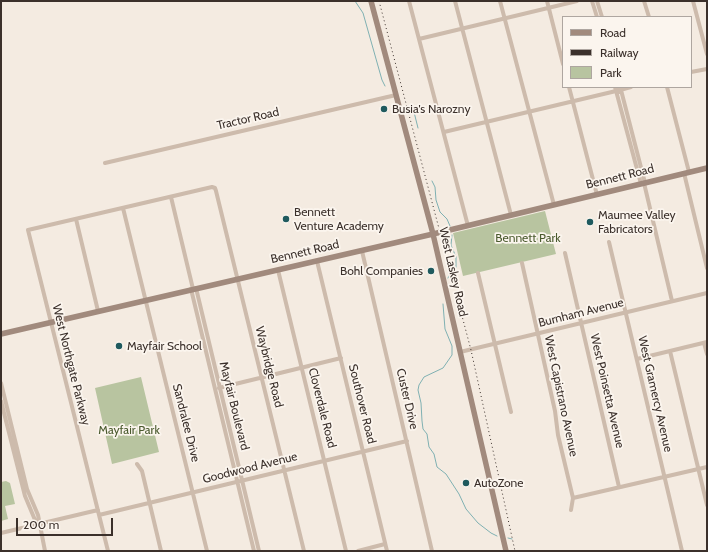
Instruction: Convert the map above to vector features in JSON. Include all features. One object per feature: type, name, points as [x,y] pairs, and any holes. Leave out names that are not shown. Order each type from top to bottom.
[{"type":"street","name":"West Laskey Road","points":[[371,1],[433,234],[506,551]]},
{"type":"street","points":[[409,1],[468,226]]},
{"type":"street","points":[[455,1],[511,215]]},
{"type":"street","points":[[500,1],[554,205]]},
{"type":"street","points":[[547,1],[562,60]]},
{"type":"street","points":[[419,39],[577,1]]},
{"type":"street","points":[[592,1],[597,16]]},
{"type":"street","points":[[597,1],[602,16]]},
{"type":"street","points":[[644,1],[648,16]]},
{"type":"street","points":[[693,1],[707,54]]},
{"type":"street","points":[[692,72],[707,69]]},
{"type":"street","points":[[569,88],[597,195]]},
{"type":"street","points":[[667,88],[707,268]]},
{"type":"street","points":[[444,132],[618,89],[672,301]]},
{"type":"street","name":"Tractor Road","points":[[105,163],[396,95]]},
{"type":"street","name":"Bennett Road","points":[[1,334],[444,232],[707,168]]},
{"type":"street","name":"Waybridge Road","points":[[171,197],[214,188],[238,279],[304,551]]},
{"type":"street","points":[[98,311],[76,219],[171,197]]},
{"type":"street","name":"Mayfair Boulevard","points":[[171,197],[254,551]]},
{"type":"street","name":"Sandralee Drive","points":[[123,208],[207,551]]},
{"type":"street","name":"West Northgate Parkway","points":[[76,219],[28,230],[108,551]]},
{"type":"street","name":"West Gramercy Avenue","points":[[609,242],[682,551]]},
{"type":"street","name":"Custer Drive","points":[[362,251],[432,551]]},
{"type":"street","name":"West Poinsetta Avenue","points":[[565,253],[619,487]]},
{"type":"street","name":"Southover Road","points":[[318,261],[387,551]]},
{"type":"street","name":"West Capistrano Avenue","points":[[522,263],[556,411],[558,435],[573,498],[571,510]]},
{"type":"street","name":"Cloverdale Road","points":[[278,270],[346,551]]},
{"type":"street","points":[[478,273],[511,412]]},
{"type":"street","name":"Burnham Avenue","points":[[460,352],[707,293]]},
{"type":"street","points":[[637,359],[706,343],[707,354]]},
{"type":"street","points":[[670,351],[707,505]]},
{"type":"street","points":[[217,388],[341,358]]},
{"type":"street","points":[[1,384],[3,402],[26,501],[35,520],[39,524],[46,551]]},
{"type":"street","name":"Mayfair Boulevard","points":[[217,388],[243,481],[259,551]]},
{"type":"street","name":"Goodwood Avenue","points":[[99,515],[407,441]]},
{"type":"street","points":[[137,464],[142,471],[161,551]]},
{"type":"street","points":[[573,498],[707,466]]},
{"type":"street","points":[[1,533],[98,510]]},
{"type":"street","points":[[358,551],[385,544]]},
{"type":"green space","name":"Bennett Park","points":[[545,211],[556,254],[463,276],[453,233]]},
{"type":"green space","name":"Mayfair Park","points":[[141,377],[159,452],[112,464],[95,388]]},
{"type":"green space","points":[[6,481],[10,483],[15,504],[5,506],[8,519],[1,521],[1,482]]},
{"type":"waterway","points":[[355,1],[363,13],[385,86]]},
{"type":"waterway","points":[[413,108],[418,128]]},
{"type":"waterway","points":[[432,181],[435,187],[436,200],[440,212],[447,219],[450,226]]},
{"type":"waterway","points":[[452,235],[451,245],[456,257],[456,267],[454,272]]},
{"type":"waterway","points":[[443,304],[445,329],[452,346],[452,355],[443,368],[424,377],[419,385],[418,390],[421,403],[423,429],[427,434],[429,447],[434,454],[437,467],[446,474],[459,494],[466,509],[478,523],[497,536]]},
{"type":"waterway","points":[[508,538],[512,539]]},
{"type":"railway","points":[[379,1],[471,350],[515,551]]},
{"type":"place","name":"Busia's Narozny","points":[[384,109]]},
{"type":"place","name":"Bennett Venture Academy","points":[[286,219]]},
{"type":"place","name":"Maumee Valley Fabricators","points":[[590,222]]},
{"type":"place","name":"Bohl Companies","points":[[431,271]]},
{"type":"place","name":"Mayfair School","points":[[119,346]]},
{"type":"place","name":"AutoZone","points":[[466,483]]}]
